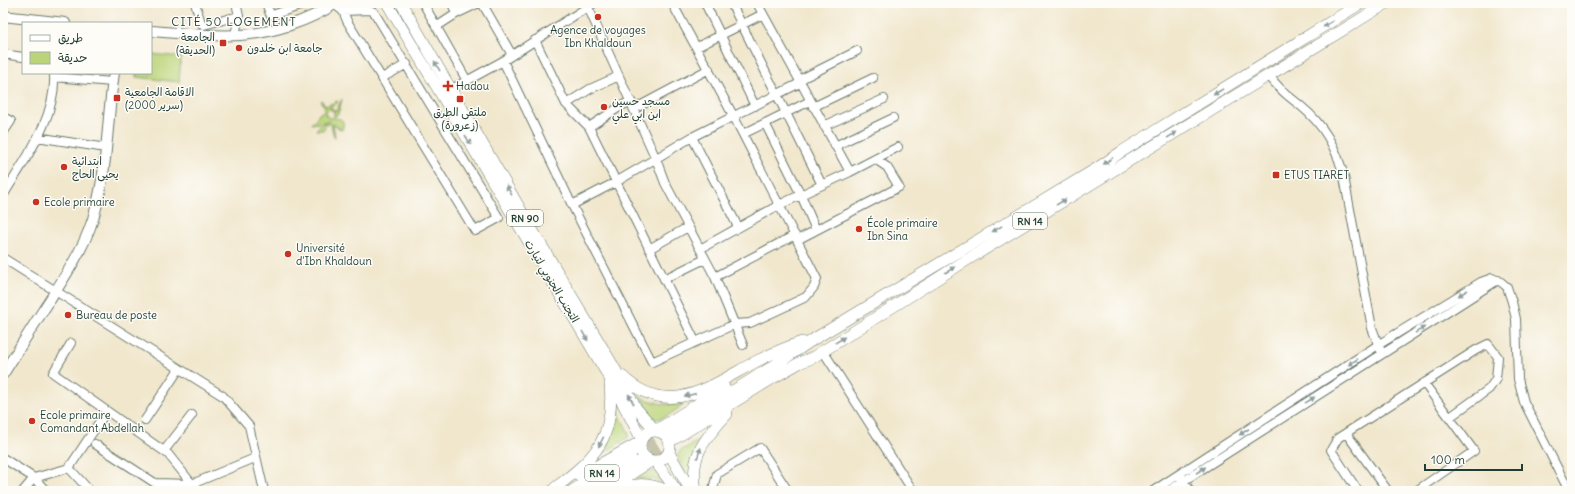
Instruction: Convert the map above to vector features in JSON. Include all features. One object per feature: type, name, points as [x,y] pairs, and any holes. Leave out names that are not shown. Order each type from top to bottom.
[{"type":"highway","name":"التجنب الجنوبي لتيارت","points":[[401,3],[612,373],[640,440]]},
{"type":"highway","name":"RN 14","points":[[671,442],[814,339],[1096,169],[1361,3]]},
{"type":"highway","name":"RN 14","points":[[671,442],[773,378],[799,363],[812,358],[962,263],[1387,3]]},
{"type":"highway","name":"التجنب الجنوبي لتيارت","points":[[389,7],[612,373],[636,408],[656,430]]},
{"type":"highway","points":[[1121,152],[1128,162]]},
{"type":"highway","points":[[553,490],[592,457],[604,436],[611,408],[612,373],[641,390],[656,396],[687,396],[700,392],[757,361],[794,345],[814,339]]},
{"type":"highway","points":[[553,490],[640,440],[647,432],[656,430],[752,370],[814,339]]},
{"type":"highway","points":[[604,491],[653,461],[663,459],[671,442],[727,414],[812,358]]},
{"type":"highway","points":[[696,491],[694,477],[700,448],[727,414]]},
{"type":"highway","points":[[656,430],[667,436],[671,442],[691,491]]},
{"type":"highway","points":[[640,440],[640,451],[646,459],[653,461],[677,491]]},
{"type":"highway","name":"RN 14","points":[[572,491],[634,458],[588,491]]},
{"type":"highway","points":[[612,491],[630,485],[644,484],[657,486],[667,491]]},
{"type":"main road","points":[[380,3],[389,7]]},
{"type":"main road","points":[[152,31],[235,35],[268,30],[294,23],[337,5]]},
{"type":"main road","points":[[3,16],[57,22]]},
{"type":"main road","points":[[3,374],[83,246],[91,225],[97,207],[106,148],[113,78]]},
{"type":"street","points":[[194,3],[201,23],[204,25],[239,16]]},
{"type":"street","points":[[235,35],[239,16],[236,3]]},
{"type":"street","points":[[266,3],[270,14],[272,15],[302,5]]},
{"type":"street","points":[[423,3],[466,79]]},
{"type":"street","points":[[452,3],[456,14]]},
{"type":"street","points":[[436,27],[456,14],[480,3],[512,55]]},
{"type":"street","points":[[503,61],[572,205],[652,362],[735,324],[750,323],[806,297],[814,288],[817,279],[709,69],[672,3]]},
{"type":"street","points":[[705,3],[755,106]]},
{"type":"street","points":[[731,3],[822,185]]},
{"type":"street","points":[[757,3],[850,172]]},
{"type":"street","points":[[450,90],[466,79],[503,61],[589,4],[665,183],[715,277],[743,345]]},
{"type":"street","points":[[337,5],[370,10],[374,12],[407,64],[499,218],[475,231],[337,5]]},
{"type":"street","points":[[697,47],[763,14]]},
{"type":"street","points":[[535,40],[566,104],[588,127],[695,341]]},
{"type":"street","points":[[572,205],[616,182],[692,137],[800,83],[803,78],[857,50]]},
{"type":"street","points":[[3,54],[22,57]]},
{"type":"street","points":[[382,78],[407,64]]},
{"type":"street","points":[[588,127],[621,106],[632,105],[709,69]]},
{"type":"street","points":[[3,196],[42,129],[53,98],[54,75],[113,78]]},
{"type":"street","points":[[566,104],[590,89],[619,76]]},
{"type":"street","points":[[1269,76],[1284,93],[1316,121],[1329,138],[1338,156],[1344,177],[1372,328],[1382,353]]},
{"type":"street","points":[[743,134],[786,113],[812,104],[873,78]]},
{"type":"street","points":[[824,126],[884,99]]},
{"type":"street","points":[[3,117],[11,121],[3,133]]},
{"type":"street","points":[[835,146],[893,118]]},
{"type":"street","points":[[765,123],[801,195],[816,230]]},
{"type":"street","points":[[37,137],[106,148]]},
{"type":"street","points":[[692,137],[738,227]]},
{"type":"street","points":[[700,249],[779,205],[850,172],[898,147]]},
{"type":"street","points":[[715,277],[796,237],[816,230],[899,187],[887,167],[875,159]]},
{"type":"street","points":[[649,249],[688,227]]},
{"type":"street","points":[[3,258],[223,396],[249,426],[264,491]]},
{"type":"street","points":[[664,279],[705,259]]},
{"type":"street","points":[[1168,491],[1182,478],[1378,345],[1487,278],[1492,278],[1504,284],[1509,290],[1516,319],[1517,371],[1524,402],[1569,491]]},
{"type":"street","points":[[1263,424],[1382,353],[1498,280]]},
{"type":"street","points":[[71,344],[53,373],[106,412],[168,454],[191,487]]},
{"type":"street","points":[[1358,491],[1331,450],[1338,438],[1476,350],[1488,344],[1498,356],[1496,379],[1489,389],[1450,416]]},
{"type":"street","points":[[823,351],[913,491]]},
{"type":"street","points":[[145,420],[179,369]]},
{"type":"street","points":[[1416,491],[1474,451],[1450,416],[1424,383]]},
{"type":"street","points":[[23,491],[34,478],[69,468],[106,412]]},
{"type":"street","points":[[164,451],[192,415]]},
{"type":"street","points":[[1346,432],[1388,491]]},
{"type":"street","points":[[95,444],[155,483],[191,487],[256,458]]},
{"type":"street","points":[[714,491],[712,489],[717,474],[760,448],[788,491]]},
{"type":"street","points":[[3,458],[34,478],[46,491]]},
{"type":"street","points":[[69,468],[90,491]]},
{"type":"street","points":[[1153,491],[1182,478]]},
{"type":"street","points":[[1182,478],[1190,491]]},
{"type":"green space","points":[[152,54],[181,57],[179,82],[136,77],[136,74],[152,74]]},
{"type":"green space","points":[[342,99],[338,114],[334,117],[334,112],[330,109],[328,109],[325,113],[327,117],[342,120],[342,130],[333,124],[334,137],[331,124],[327,124],[323,130],[316,130],[320,125],[329,121],[311,124],[321,112],[323,112],[325,107],[320,101],[321,100],[326,106],[337,101],[338,102],[330,107],[336,111]]},
{"type":"green space","points":[[635,396],[662,404],[684,405],[665,417],[656,419],[652,418]]},
{"type":"green space","points":[[616,406],[629,434],[628,438],[603,453],[613,430]]},
{"type":"green space","points":[[702,439],[689,482],[677,457],[680,451]]},
{"type":"green space","points":[[649,470],[655,472],[666,484],[653,479],[634,479]]},
{"type":"tunnel","points":[[631,454],[670,430]]},
{"type":"tunnel","points":[[636,462],[674,439]]},
{"type":"place","name":"Agence de voyages Ibn Khaldoun","points":[[598,17]]},
{"type":"place","name":"الجامعة (الحديقة)","points":[[223,43]]},
{"type":"place","name":"جامعة ابن خلدون","points":[[239,48]]},
{"type":"place","name":"Hadou","points":[[448,86]]},
{"type":"place","name":"الاقامة الجامعية (2000 سرير)","points":[[117,98]]},
{"type":"place","name":"ملتقى الطرق (زعرورة)","points":[[460,99]]},
{"type":"place","name":"مسجد حسين ابن ابي علي","points":[[604,107]]},
{"type":"place","name":"ابتدائية يحيى الحاج","points":[[64,167]]},
{"type":"place","name":"ETUS TIARET","points":[[1276,175]]},
{"type":"place","name":"Ecole primaire","points":[[36,202]]},
{"type":"place","name":"École primaire Ibn Sina","points":[[859,229]]},
{"type":"place","name":"Université d'Ibn Khaldoun","points":[[288,254]]},
{"type":"place","name":"Bureau de poste","points":[[68,315]]},
{"type":"place","name":"Ecole primaire Comandant Abdellah","points":[[32,421]]},
{"type":"district","name":"CITÉ 50 LOGEMENT","points":[[234,22]]}]
